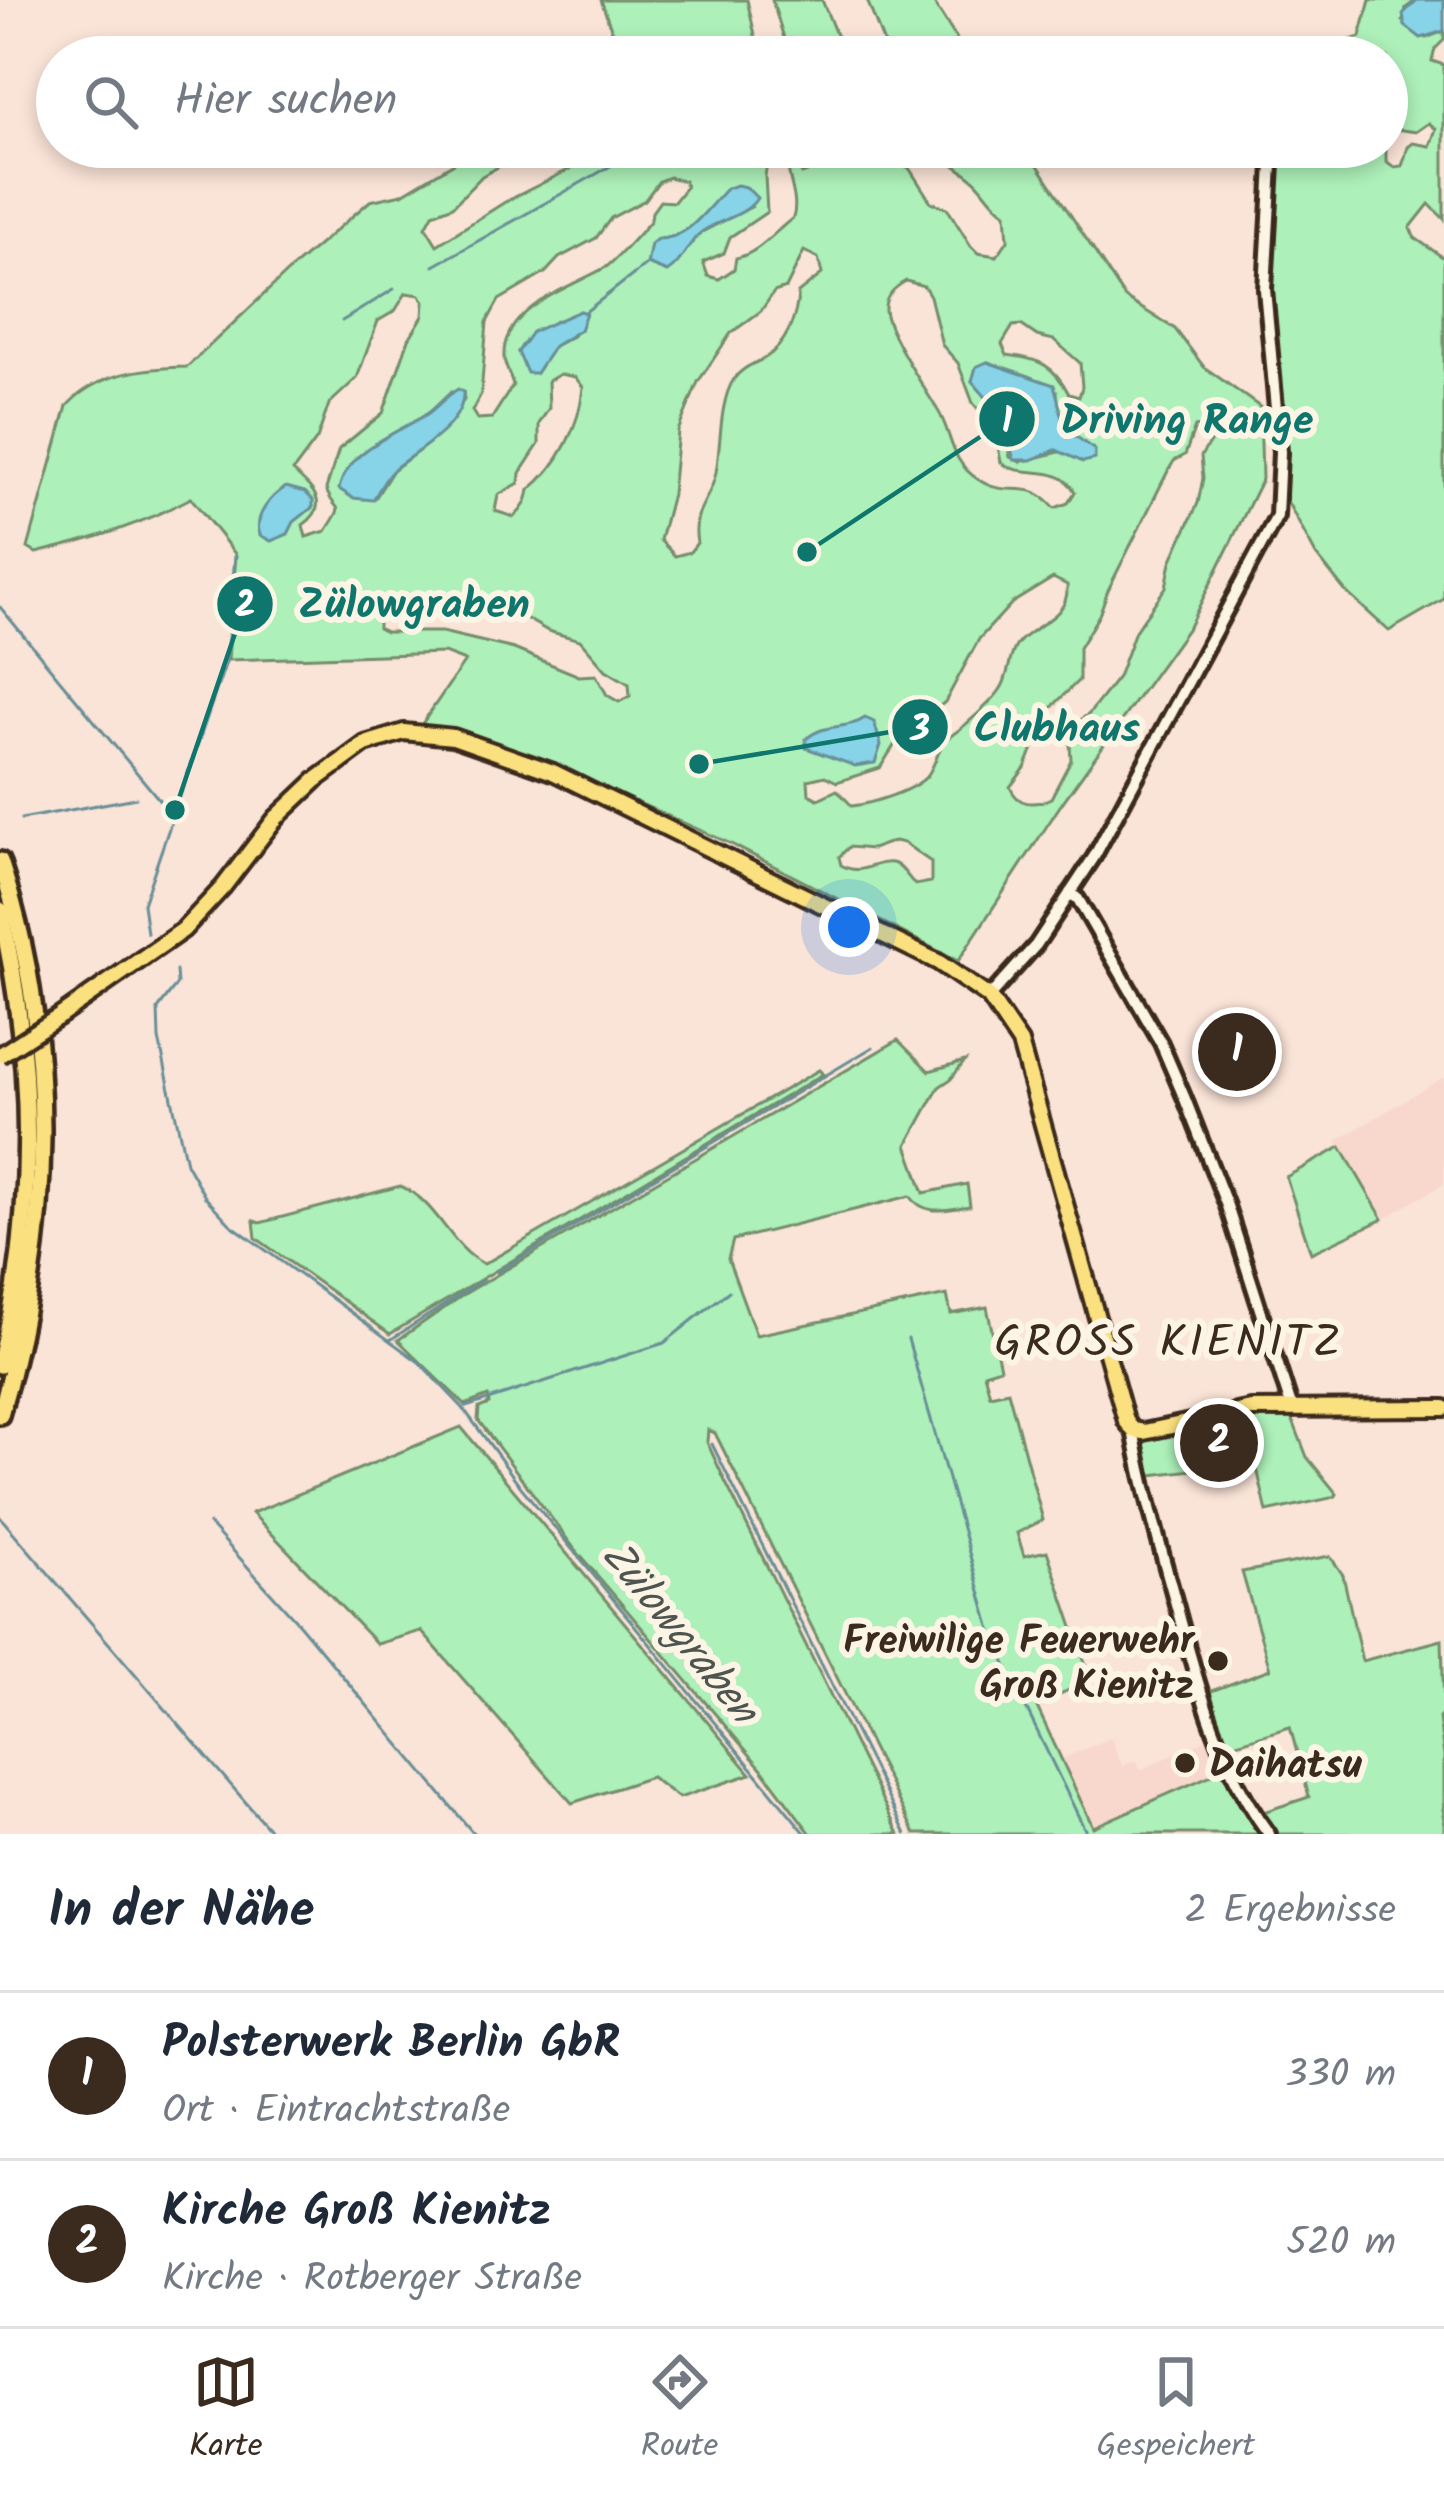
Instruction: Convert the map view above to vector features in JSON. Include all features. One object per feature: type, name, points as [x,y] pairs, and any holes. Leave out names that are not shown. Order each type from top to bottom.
[{"type":"highway","points":[[0,860],[24,955],[34,1022],[42,1166],[32,1280],[0,1415]]},
{"type":"highway","points":[[0,910],[22,1030],[28,1167],[17,1279],[0,1366]]},
{"type":"main road","points":[[0,1055],[183,931],[276,818],[316,780],[365,744],[404,732],[453,737],[553,772],[960,974],[989,997],[1025,1054],[1132,1430],[1144,1432],[1251,1409],[1444,1408]]},
{"type":"street","points":[[989,997],[1019,967],[1104,838],[1277,516],[1280,452],[1265,289],[1272,168]]},
{"type":"street","points":[[1070,893],[1078,898],[1161,1043],[1227,1206],[1292,1408]]},
{"type":"street","points":[[1132,1430],[1148,1507],[1196,1676],[1229,1771],[1269,1834]]},
{"type":"shaded area","points":[[1444,1077],[1444,1184],[1383,1219],[1337,1141]]},
{"type":"shaded area","points":[[1211,1737],[1223,1770],[1093,1828],[1059,1760],[1111,1738],[1122,1766],[1136,1761],[1141,1770]]},
{"type":"green space","points":[[601,0],[747,0],[755,36],[614,36]]},
{"type":"green space","points":[[772,0],[822,0],[837,36],[783,36]]},
{"type":"green space","points":[[867,0],[932,0],[955,36],[881,36]]},
{"type":"green space","points":[[1370,0],[1417,0],[1406,8],[1403,21],[1426,38],[1444,31],[1432,61],[1444,65],[1444,219],[1429,204],[1410,228],[1415,238],[1444,258],[1444,599],[1389,631],[1345,591],[1316,555],[1287,501],[1272,289],[1278,168],[1408,168],[1408,147],[1413,143],[1430,146],[1436,129],[1429,123],[1416,132],[1408,131],[1408,36],[1360,36]]},
{"type":"green space","points":[[446,168],[496,168],[453,206],[433,214],[426,227],[437,245],[505,202],[572,168],[766,168],[767,212],[730,237],[724,253],[703,262],[708,276],[719,279],[734,269],[736,258],[759,247],[793,218],[789,168],[798,168],[802,174],[807,172],[802,168],[909,168],[931,202],[947,208],[978,253],[997,256],[1008,240],[1006,213],[958,168],[1040,168],[1125,298],[1175,329],[1204,367],[1260,407],[1262,479],[1190,625],[1062,803],[958,961],[729,843],[533,756],[422,724],[465,661],[444,653],[228,660],[236,555],[191,498],[96,537],[36,553],[28,548],[67,406],[107,379],[187,367],[370,201],[402,194]],"holes":[[[669,177],[684,181],[686,187],[674,202],[660,201],[651,220],[610,264],[541,301],[514,326],[504,358],[513,385],[492,418],[477,419],[472,411],[481,394],[487,322],[499,300],[596,238],[611,218],[645,200],[659,181]],[[727,188],[751,207],[700,233],[692,243],[657,239],[688,229]],[[804,251],[818,258],[822,274],[798,293],[784,338],[765,358],[740,372],[729,388],[714,482],[699,513],[697,543],[690,552],[675,556],[660,540],[672,494],[678,431],[698,382],[731,333],[761,311],[774,292],[786,288]],[[906,281],[924,286],[930,296],[942,345],[958,363],[973,403],[994,427],[1001,462],[1060,477],[1075,492],[1068,503],[1055,508],[1036,493],[990,486],[962,464],[887,320],[888,297]],[[406,293],[420,295],[424,302],[423,316],[409,339],[383,413],[339,449],[326,489],[336,515],[326,531],[306,537],[303,525],[318,503],[293,471],[317,439],[329,404],[357,378],[378,321],[395,311]],[[580,311],[586,313],[573,336],[554,346],[536,373],[518,352],[537,331]],[[1013,326],[1054,340],[1080,363],[1079,397],[1069,394],[1045,365],[1007,355],[1002,344]],[[988,362],[1057,391],[1066,426],[1094,450],[1083,462],[1063,451],[1020,462],[1010,457],[1002,415],[972,381]],[[560,374],[575,377],[583,387],[581,402],[558,458],[529,490],[514,517],[495,511],[498,495],[519,483],[520,473],[539,444],[539,424],[549,408],[548,381]],[[451,392],[463,392],[464,400],[429,443],[393,470],[376,497],[357,457],[430,412]],[[1205,426],[1212,439],[1201,456],[1198,503],[1171,562],[1166,587],[1135,631],[1118,677],[1077,722],[1071,760],[1051,798],[1022,801],[1010,787],[1025,768],[1049,710],[1079,680],[1079,648],[1174,461],[1185,455],[1195,427]],[[1053,578],[1067,585],[1063,606],[1016,646],[1000,690],[945,739],[921,782],[852,806],[837,790],[818,799],[809,794],[808,780],[825,776],[837,782],[880,768],[897,741],[945,702],[979,639],[1012,603]],[[487,603],[508,608],[548,631],[580,640],[606,670],[629,684],[630,696],[619,702],[607,695],[596,675],[579,676],[514,649],[442,632],[386,632],[378,628],[378,611],[384,605],[452,611]],[[894,841],[904,843],[931,862],[931,882],[915,885],[892,863],[848,868],[839,857],[849,847],[872,849]]]},
{"type":"green space","points":[[898,1040],[929,1071],[965,1061],[939,1087],[907,1145],[924,1193],[967,1184],[970,1206],[930,1209],[910,1196],[733,1240],[728,1259],[756,1335],[947,1295],[951,1314],[987,1307],[1000,1368],[984,1373],[990,1395],[1008,1391],[1043,1520],[1017,1533],[1024,1556],[1047,1551],[1091,1680],[1036,1705],[1093,1827],[1223,1770],[1263,1834],[915,1834],[715,1433],[708,1430],[707,1442],[725,1481],[899,1834],[811,1834],[762,1769],[573,1547],[478,1420],[479,1408],[489,1404],[488,1396],[465,1405],[398,1340],[466,1293]]},
{"type":"green space","points":[[819,1070],[823,1074],[390,1334],[256,1238],[254,1221],[400,1186],[425,1202],[461,1246],[484,1264]]},
{"type":"green space","points":[[1341,1147],[1383,1219],[1311,1253],[1286,1177]]},
{"type":"green space","points":[[1290,1413],[1307,1457],[1335,1497],[1267,1512],[1256,1464],[1199,1469],[1189,1433],[1251,1414]]},
{"type":"green space","points":[[1185,1425],[1193,1470],[1142,1476],[1134,1433]]},
{"type":"green space","points":[[461,1427],[751,1774],[679,1798],[651,1777],[572,1803],[421,1631],[377,1644],[252,1513]]},
{"type":"green space","points":[[1330,1556],[1343,1575],[1362,1661],[1442,1640],[1444,1713],[1439,1718],[1444,1834],[1275,1834],[1260,1813],[1309,1797],[1290,1727],[1227,1746],[1206,1693],[1270,1669],[1242,1572]]},
{"type":"water","points":[[1417,0],[1444,0],[1444,31],[1421,38],[1405,26],[1403,14]]},
{"type":"water","points":[[737,185],[757,198],[752,205],[699,234],[667,272],[647,264],[651,244],[688,229],[727,188]]},
{"type":"water","points":[[580,311],[586,313],[580,330],[554,346],[536,373],[527,373],[518,352],[532,332]]},
{"type":"water","points":[[987,362],[1054,385],[1063,422],[1095,450],[1095,459],[1083,462],[1056,450],[1031,460],[1014,460],[1002,416],[972,381],[976,367]]},
{"type":"water","points":[[458,389],[463,392],[462,404],[448,426],[395,468],[373,500],[353,498],[339,489],[352,463],[363,453]]},
{"type":"water","points":[[286,487],[305,492],[313,507],[294,522],[288,534],[271,541],[260,535],[259,521],[269,501]]},
{"type":"water","points":[[865,718],[874,722],[881,745],[875,763],[855,766],[806,748],[806,739],[813,734]]},
{"type":"waterway","points":[[434,266],[607,168]]},
{"type":"waterway","points":[[584,313],[647,264]]},
{"type":"waterway","points":[[342,321],[394,289]]},
{"type":"waterway","name":"Zülowgraben","points":[[147,933],[143,904],[226,662],[235,555]]},
{"type":"waterway","points":[[0,607],[171,814]]},
{"type":"waterway","points":[[21,819],[136,798]]},
{"type":"waterway","name":"Zülowgraben","points":[[176,971],[177,984],[158,1009],[159,1039],[186,1163],[205,1197],[230,1224],[419,1362],[463,1408],[521,1487],[806,1834]]},
{"type":"waterway","points":[[497,1272],[873,1047]]},
{"type":"waterway","points":[[390,1340],[483,1280]]},
{"type":"waterway","points":[[466,1407],[664,1343],[729,1291]]},
{"type":"waterway","points":[[908,1339],[990,1626],[1087,1834]]},
{"type":"waterway","points":[[712,1444],[906,1834]]},
{"type":"waterway","points":[[0,1517],[273,1834]]},
{"type":"waterway","points":[[209,1524],[474,1834]]},
{"type":"place","name":"Driving Range","points":[[807,552]]},
{"type":"place","name":"Clubhaus","points":[[699,764]]},
{"type":"place","name":"Zülowgraben","points":[[175,810]]},
{"type":"place","name":"Polsterwerk Berlin GbR","points":[[1237,1052]]},
{"type":"place","name":"Kirche Groß Kienitz","points":[[1219,1443]]},
{"type":"place","name":"Freiwilige Feuerwehr Groß Kienitz","points":[[1218,1661]]},
{"type":"place","name":"Daihatsu","points":[[1185,1763]]},
{"type":"district","name":"GROSS KIENITZ","points":[[1169,1340]]}]
